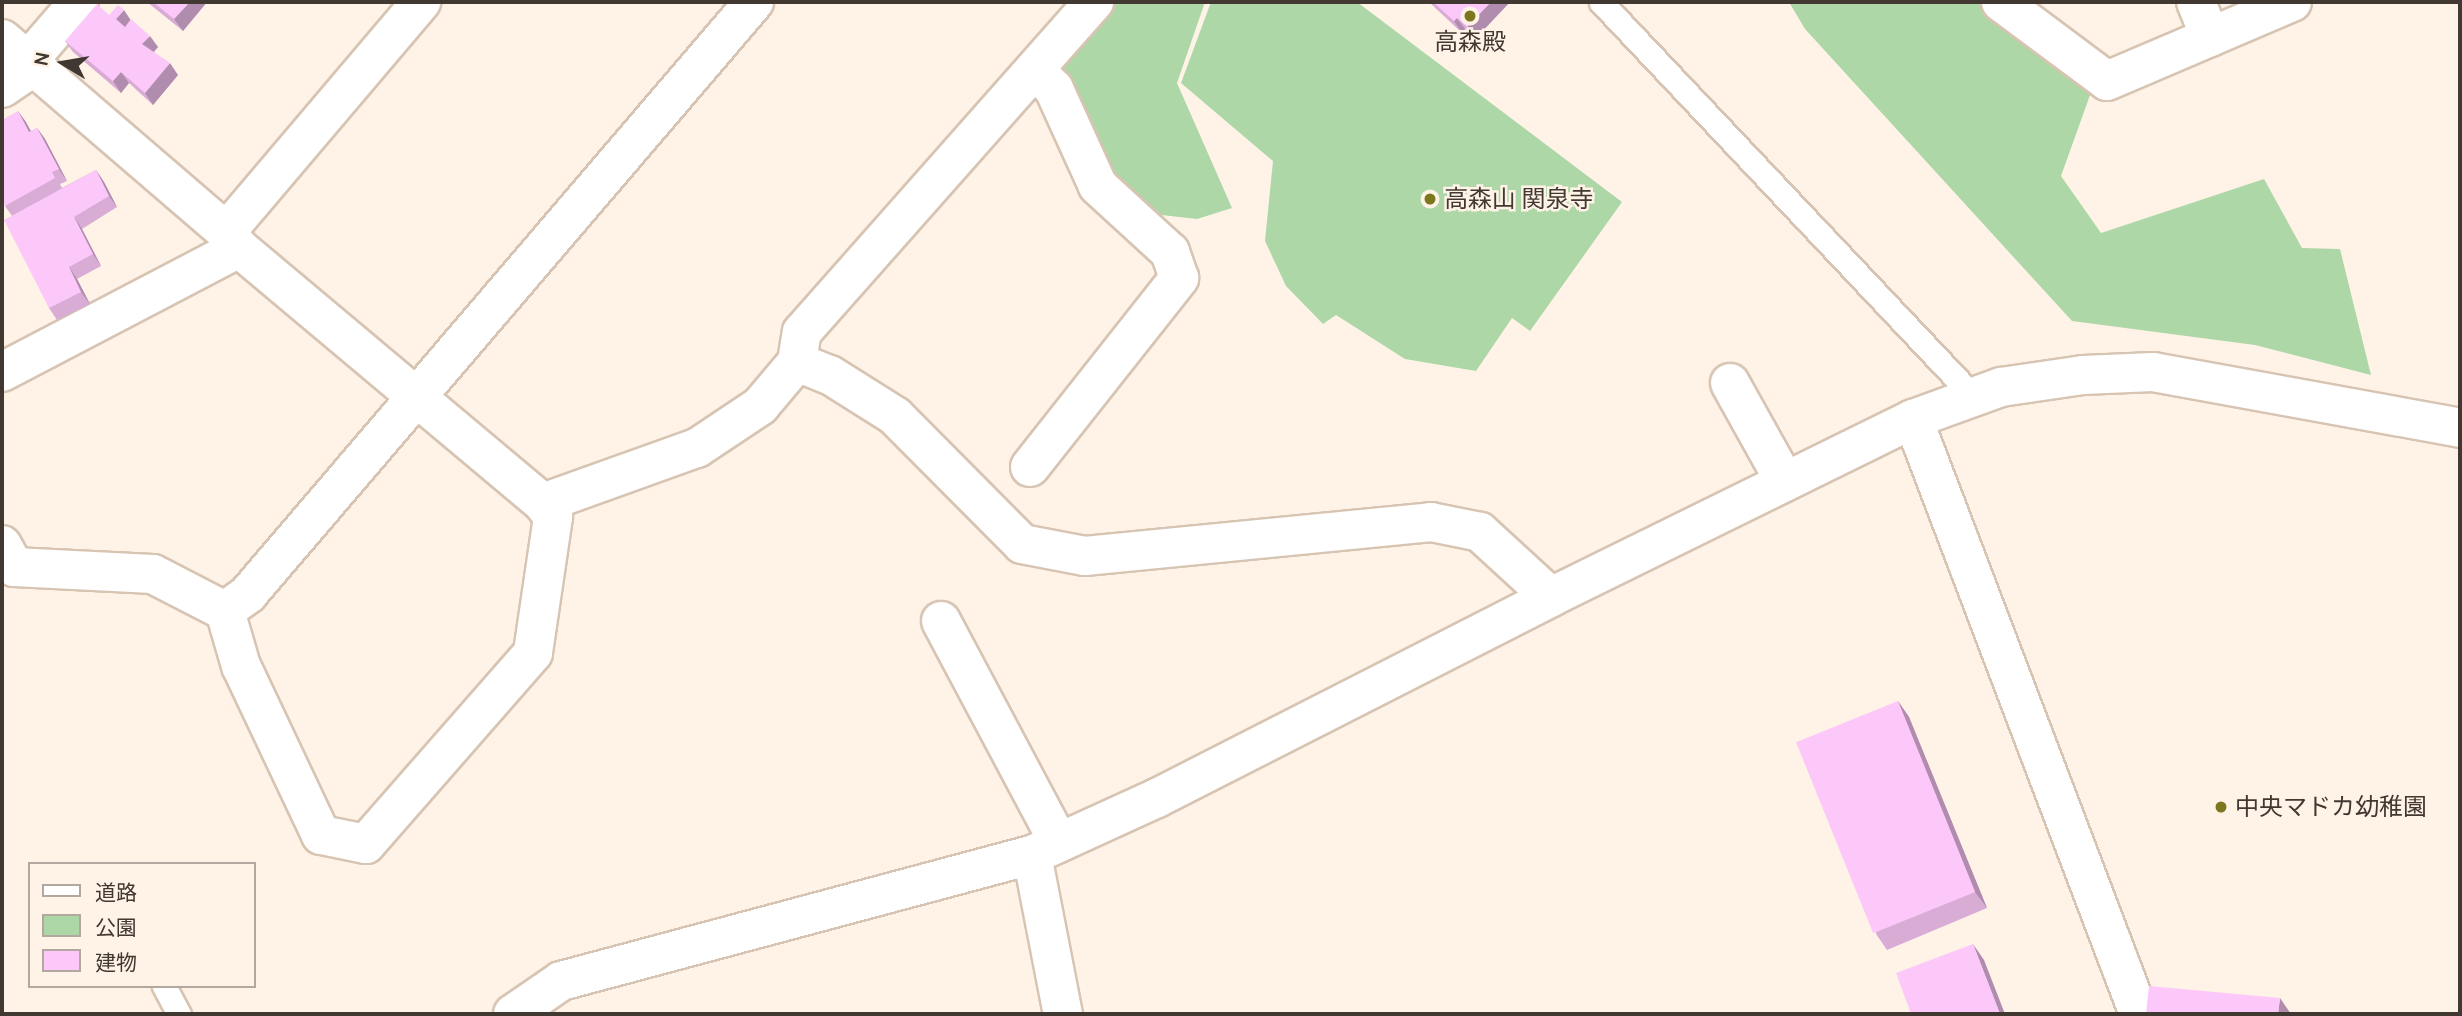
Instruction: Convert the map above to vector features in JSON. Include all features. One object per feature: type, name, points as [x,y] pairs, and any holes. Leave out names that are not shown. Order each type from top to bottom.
[{"type":"street","points":[[2,88],[21,56],[79,2]]},
{"type":"street","points":[[2,372],[232,240],[421,2]]},
{"type":"street","points":[[225,611],[248,594],[754,2]]},
{"type":"street","points":[[543,503],[697,448],[760,406],[797,362],[802,332],[1036,71],[1094,2]]},
{"type":"street","points":[[2001,2],[2108,81],[2292,2]]},
{"type":"street","points":[[2196,2],[2210,37]]},
{"type":"street","points":[[2,545],[14,567],[153,574],[225,611],[241,666],[321,835],[366,844],[533,653],[553,517],[543,503],[232,240],[21,56]]},
{"type":"street","points":[[1030,467],[1179,278],[1170,252],[1098,186],[1054,89],[1036,71]]},
{"type":"street","points":[[797,362],[830,375],[895,416],[1022,544],[1085,556],[1431,522],[1480,532],[1550,597]]},
{"type":"street","points":[[513,1014],[561,981],[1045,849],[1157,798],[1550,597],[1913,419],[2000,387],[2083,374],[2152,372],[2460,428]]},
{"type":"street","points":[[1730,383],[1785,482]]},
{"type":"street","points":[[1913,419],[2139,1014]]},
{"type":"street","points":[[941,621],[1045,849],[1063,1014]]},
{"type":"lane","points":[[1601,2],[1973,396]]},
{"type":"lane","points":[[165,988],[179,1014]]},
{"type":"green space","points":[[1110,2],[1205,2],[1177,83],[1232,208],[1197,219],[1144,213],[1043,84]]},
{"type":"green space","points":[[1211,2],[1357,2],[1622,202],[1530,331],[1512,318],[1476,371],[1405,359],[1336,315],[1323,324],[1286,286],[1265,241],[1273,161],[1181,83]]},
{"type":"green space","points":[[1789,2],[1979,2],[2094,84],[2061,176],[2101,233],[2264,179],[2302,248],[2340,249],[2371,375],[2255,345],[2072,321],[1805,29]]},
{"type":"building","points":[[153,2],[190,2],[174,19]]},
{"type":"building","points":[[1433,2],[1491,2],[1467,27],[1457,18],[1454,21]]},
{"type":"building","points":[[97,4],[109,15],[118,5],[124,10],[116,19],[125,27],[131,19],[150,36],[142,44],[170,63],[145,93],[121,72],[113,81],[65,41]]},
{"type":"building","points":[[18,111],[29,132],[37,128],[59,169],[52,172],[55,178],[5,206],[2,200],[2,120]]},
{"type":"building","points":[[96,170],[109,196],[74,217],[93,254],[69,267],[81,292],[49,308],[4,220]]},
{"type":"building","points":[[1898,701],[1975,892],[1873,933],[1796,742]]},
{"type":"building","points":[[1973,944],[2000,1014],[1911,1014],[1896,973]]},
{"type":"building","points":[[2149,986],[2280,998],[2278,1014],[2146,1014]]},
{"type":"place","name":"高森殿","points":[[1470,16]]},
{"type":"place","name":"高森山 関泉寺","points":[[1430,199]]},
{"type":"place","name":"中央マドカ幼稚園","points":[[2221,807]]}]
